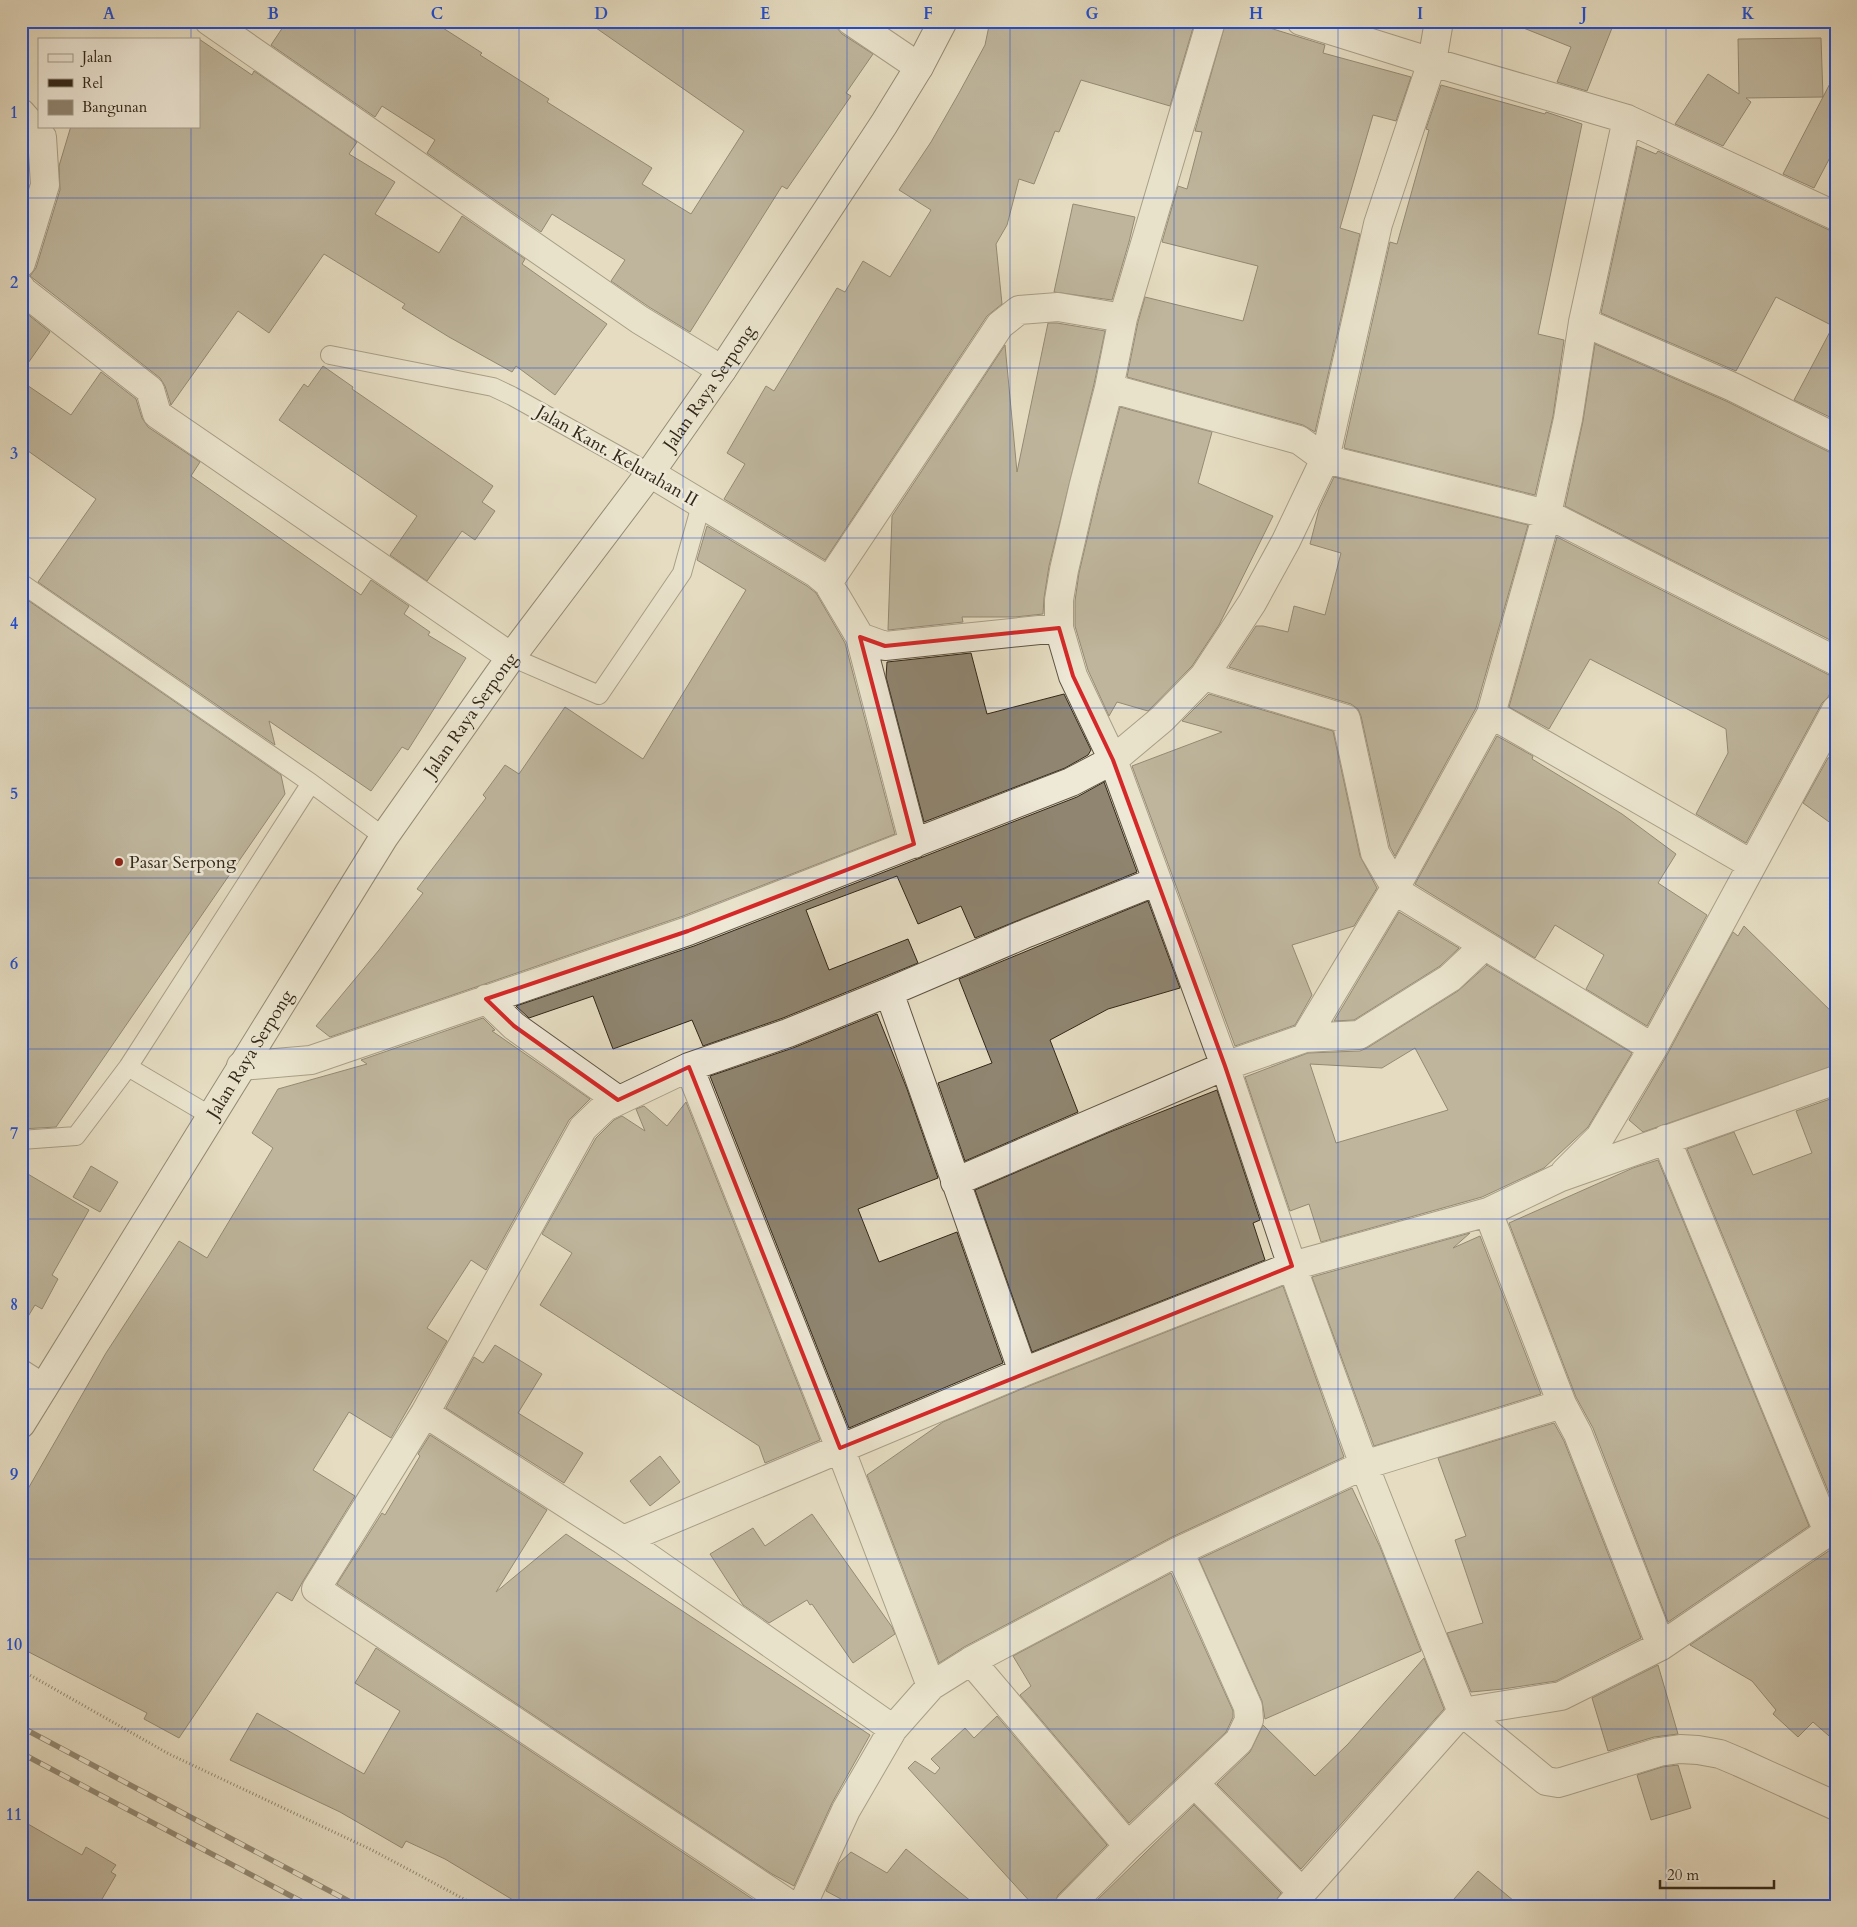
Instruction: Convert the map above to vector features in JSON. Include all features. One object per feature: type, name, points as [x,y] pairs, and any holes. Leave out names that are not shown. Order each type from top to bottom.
[{"type":"street","points":[[209,21],[640,320],[722,370]]},
{"type":"street","points":[[851,21],[919,67]]},
{"type":"street","name":"Jalan Raya Serpong","points":[[21,1424],[32,1381],[210,1116],[384,837],[511,657],[650,473],[722,370],[884,124],[919,67],[943,21]]},
{"type":"street","points":[[1211,21],[1123,318],[1109,388],[1064,570],[1059,600],[1059,628],[1073,676],[1113,760],[1225,1066],[1292,1266],[1364,1465],[1462,1712],[1546,1781],[1558,1783],[1659,1752],[1680,1749],[1698,1750],[1720,1754],[1836,1806]]},
{"type":"street","points":[[1300,21],[1627,119],[1836,216]]},
{"type":"street","points":[[241,1066],[311,1060],[688,931],[1071,782],[1113,760],[1162,719],[1204,676],[1252,603],[1286,541],[1325,459],[1378,224],[1432,62],[1439,21]]},
{"type":"street","points":[[21,113],[42,137],[45,185],[21,263]]},
{"type":"street","points":[[1305,1038],[1394,890],[1491,714],[1546,514],[1568,419],[1584,322],[1627,119]]},
{"type":"street","points":[[21,288],[23,292],[150,390],[157,414],[511,657]]},
{"type":"street","points":[[828,583],[1000,325],[1019,310],[1058,307],[1123,318]]},
{"type":"street","points":[[1584,322],[1733,387],[1836,438]]},
{"type":"street","points":[[1109,388],[1299,440],[1325,459],[1546,514],[1836,661]]},
{"type":"street","name":"Jalan Kant. Kelurahan II","points":[[650,473],[828,583],[860,637],[914,844]]},
{"type":"street","points":[[860,637],[885,646],[1059,628]]},
{"type":"street","points":[[1204,676],[1346,719],[1375,854],[1395,888],[1394,890],[1653,1048]]},
{"type":"street","points":[[1561,1177],[1600,1137],[1653,1048],[1836,710]]},
{"type":"street","points":[[1491,714],[1751,864]]},
{"type":"street","points":[[792,1906],[316,1589],[425,1413],[583,1128],[605,1107],[689,1067],[788,1033],[1027,933],[1157,882]]},
{"type":"street","points":[[956,1182],[1225,1066],[1305,1038],[1359,1036],[1450,978],[1484,946]]},
{"type":"street","points":[[889,992],[1023,1372]]},
{"type":"street","points":[[486,999],[514,1026],[618,1100]]},
{"type":"street","points":[[689,1067],[840,1448],[931,1686]]},
{"type":"street","points":[[623,1540],[1023,1372],[1292,1266],[1488,1212],[1561,1177],[1836,1080]]},
{"type":"street","points":[[1195,1784],[1296,1899],[1462,1712],[1561,1696],[1661,1646],[1833,1536],[1666,1139]]},
{"type":"street","points":[[1488,1212],[1562,1404],[1578,1434],[1661,1646]]},
{"type":"street","points":[[802,1906],[846,1810],[893,1729],[931,1686],[972,1661],[1179,1551],[1364,1465],[1562,1404]]},
{"type":"street","points":[[425,1413],[623,1540],[893,1729]]},
{"type":"street","points":[[1069,1906],[1128,1846],[1239,1741],[1249,1720],[1248,1707],[1179,1551]]},
{"type":"street","points":[[972,1661],[1128,1846]]},
{"type":"lane","name":"Jalan Kant. Kelurahan II","points":[[330,355],[493,387],[650,473]]},
{"type":"lane","points":[[511,657],[599,695],[682,573],[701,505]]},
{"type":"lane","points":[[21,583],[311,783],[384,837]]},
{"type":"lane","points":[[21,1140],[76,1136],[128,1067],[311,783]]},
{"type":"lane","points":[[128,1067],[210,1116]]},
{"type":"path","points":[[21,1670],[169,1754],[372,1850],[477,1906]]},
{"type":"highlighted area","points":[[1059,628],[1073,676],[1113,760],[1225,1066],[1292,1266],[840,1448],[689,1067],[618,1100],[514,1026],[486,999],[688,931],[914,844],[860,637],[885,646]]},
{"type":"building","points":[[287,21],[432,21],[482,53],[480,55],[549,99],[547,102],[652,168],[642,184],[691,214],[744,131],[586,21],[836,21],[837,28],[842,34],[873,54],[846,93],[851,96],[787,189],[782,186],[690,332],[611,281],[625,260],[552,214],[541,232],[427,153],[435,140],[382,106],[375,117],[271,45]]},
{"type":"building","points":[[879,21],[895,21],[890,29]]},
{"type":"building","points":[[990,21],[1195,21],[1170,106],[1081,80],[1059,132],[1055,131],[1034,184],[1019,179],[1007,225],[996,244],[1002,304],[987,316],[825,560],[724,499],[745,464],[727,453],[766,386],[774,391],[837,288],[845,292],[863,261],[890,277],[931,210],[899,190],[931,142],[985,45]]},
{"type":"building","points":[[1226,21],[1247,21],[1325,45],[1323,53],[1411,77],[1396,121],[1373,115],[1340,228],[1360,234],[1315,432],[1303,425],[1127,377],[1145,297],[1243,321],[1258,266],[1162,242],[1178,186],[1187,189],[1202,132],[1195,131]]},
{"type":"building","points":[[1511,21],[1594,21],[1612,28],[1587,91],[1557,82],[1571,47],[1511,23]]},
{"type":"building","points":[[1821,38],[1823,97],[1746,98],[1751,102],[1723,146],[1675,124],[1708,74],[1739,94],[1738,39]]},
{"type":"building","points":[[200,40],[252,75],[254,71],[357,142],[349,154],[395,182],[375,214],[439,253],[462,216],[525,259],[522,264],[607,324],[555,395],[516,366],[512,372],[449,337],[402,308],[405,304],[324,254],[269,333],[238,311],[171,405],[165,386],[160,378],[30,276],[36,268],[60,190],[59,166],[70,128],[200,128]]},
{"type":"building","points":[[1836,72],[1836,146],[1814,188],[1783,174]]},
{"type":"building","points":[[1441,85],[1545,114],[1546,112],[1582,124],[1538,334],[1564,340],[1553,416],[1535,495],[1344,448],[1390,242],[1397,244],[1429,130],[1426,129]]},
{"type":"building","points":[[1637,146],[1656,154],[1658,151],[1829,230],[1836,231],[1836,420],[1794,400],[1833,326],[1776,297],[1736,371],[1601,313]]},
{"type":"building","points":[[1073,204],[1135,217],[1112,300],[1054,292]]},
{"type":"building","points":[[21,309],[50,332],[21,373]]},
{"type":"building","points":[[1048,323],[1105,331],[1094,384],[1049,566],[1043,614],[1015,617],[962,617],[963,622],[888,630],[892,516],[1005,345],[1017,472]]},
{"type":"building","points":[[1595,344],[1726,401],[1829,452],[1836,453],[1836,643],[1565,506],[1583,421]]},
{"type":"building","points":[[323,366],[353,387],[352,389],[493,486],[482,502],[495,511],[475,540],[462,531],[427,581],[390,555],[417,516],[279,420],[304,384],[308,387]]},
{"type":"building","points":[[101,372],[136,399],[142,418],[148,427],[200,462],[191,476],[361,595],[371,580],[409,606],[404,614],[430,632],[428,635],[466,658],[408,750],[402,747],[371,791],[269,721],[275,745],[38,582],[96,499],[21,446],[21,381],[71,415]]},
{"type":"building","points":[[1120,407],[1212,432],[1198,483],[1273,516],[1219,625],[1192,666],[1148,711],[1117,702],[1109,716],[1088,670],[1075,626],[1075,601],[1079,573]]},
{"type":"building","points":[[1334,477],[1528,525],[1476,708],[1395,856],[1390,847],[1358,709],[1351,704],[1229,667],[1256,626],[1288,632],[1294,606],[1325,615],[1341,553],[1310,544],[1319,509]]},
{"type":"building","points":[[707,526],[816,593],[845,643],[895,834],[683,916],[330,1037],[316,1026],[423,893],[417,889],[486,798],[483,795],[505,765],[519,774],[565,707],[643,759],[746,590],[697,560]]},
{"type":"building","points":[[1557,537],[1829,675],[1836,676],[1836,683],[1822,703],[1746,843],[1696,814],[1728,753],[1726,729],[1590,659],[1549,729],[1509,707]]},
{"type":"building","name":"Pasar Serpong","points":[[26,599],[281,775],[285,794],[56,1127],[21,1129],[21,606]]},
{"type":"building","points":[[971,653],[987,714],[1064,694],[1091,750],[1088,755],[1065,768],[924,822],[886,677],[887,662]]},
{"type":"building","points":[[1209,694],[1333,731],[1360,856],[1377,888],[1354,926],[1292,945],[1312,995],[1295,1025],[1235,1046],[1132,766],[1222,732],[1182,721]]},
{"type":"building","points":[[1497,736],[1533,756],[1532,759],[1622,814],[1676,854],[1658,883],[1707,915],[1647,1026],[1586,989],[1604,955],[1555,925],[1535,958],[1415,884]]},
{"type":"building","points":[[1836,754],[1836,827],[1803,803],[1828,758]]},
{"type":"building","points":[[1104,782],[1137,872],[975,938],[961,906],[918,924],[897,876],[806,910],[829,970],[908,939],[918,963],[783,1018],[703,1046],[692,1020],[613,1049],[593,996],[529,1018],[516,1006],[694,946],[1077,797]]},
{"type":"building","points":[[1148,901],[1180,988],[1108,1009],[1050,1040],[1078,1112],[965,1161],[938,1083],[992,1063],[959,979]]},
{"type":"building","points":[[1399,912],[1459,948],[1440,966],[1354,1020],[1334,1021]]},
{"type":"building","points":[[1744,926],[1836,1016],[1836,1065],[1643,1132],[1629,1120],[1667,1055],[1733,932],[1738,936]]},
{"type":"building","points":[[1487,965],[1632,1053],[1588,1127],[1544,1168],[1482,1197],[1321,1242],[1309,1204],[1290,1211],[1245,1077],[1308,1053],[1360,1051],[1458,991]],"holes":[[[1415,1048],[1448,1110],[1336,1143],[1310,1064],[1382,1068]]]},
{"type":"building","points":[[877,1014],[907,1089],[938,1178],[858,1209],[879,1262],[957,1232],[1003,1363],[849,1428],[710,1076],[793,1048]]},
{"type":"building","points":[[483,1018],[495,1030],[492,1031],[590,1099],[569,1120],[486,1270],[471,1260],[427,1328],[447,1341],[391,1438],[349,1412],[313,1470],[355,1496],[292,1601],[277,1592],[179,1738],[144,1719],[147,1713],[21,1648],[21,1501],[106,1353],[179,1241],[207,1258],[273,1148],[252,1133],[278,1089],[367,1064],[361,1060]]},
{"type":"building","points":[[1217,1090],[1260,1220],[1253,1223],[1265,1260],[1032,1352],[975,1190],[1110,1132]]},
{"type":"building","points":[[1836,1097],[1836,1510],[1687,1149],[1734,1132],[1753,1175],[1812,1153],[1796,1111]]},
{"type":"building","points":[[686,1102],[820,1440],[765,1463],[759,1446],[540,1305],[572,1253],[542,1234],[596,1138],[614,1120],[622,1116],[645,1131],[636,1109],[644,1106],[667,1126]]},
{"type":"building","points":[[1658,1160],[1809,1526],[1668,1622],[1593,1428],[1576,1397],[1509,1223],[1633,1168]]},
{"type":"building","points":[[91,1166],[118,1182],[100,1212],[73,1197]]},
{"type":"building","points":[[21,1170],[89,1210],[52,1275],[58,1279],[42,1309],[35,1305],[21,1328]]},
{"type":"building","points":[[1470,1233],[1453,1248],[1480,1236],[1541,1394],[1374,1446],[1312,1277]]},
{"type":"building","points":[[1283,1286],[1344,1457],[1172,1537],[964,1647],[939,1663],[867,1475],[943,1422]]},
{"type":"building","points":[[495,1345],[542,1374],[518,1413],[583,1453],[564,1483],[446,1408],[474,1357],[483,1363]]},
{"type":"building","points":[[1554,1423],[1564,1441],[1641,1638],[1556,1681],[1471,1692],[1447,1633],[1483,1623],[1455,1540],[1466,1536],[1438,1458]]},
{"type":"building","points":[[430,1435],[547,1510],[496,1592],[566,1534],[870,1735],[832,1803],[794,1886],[772,1874],[337,1584],[382,1513],[385,1515],[420,1456],[418,1454]]},
{"type":"building","points":[[660,1456],[680,1482],[650,1506],[630,1481]]},
{"type":"building","points":[[1352,1488],[1380,1547],[1421,1651],[1265,1719],[1262,1701],[1199,1559]]},
{"type":"building","points":[[812,1514],[892,1627],[895,1634],[853,1663],[812,1604],[810,1605],[807,1600],[769,1623],[743,1605],[710,1554],[753,1528],[765,1546]]},
{"type":"building","points":[[1836,1546],[1836,1742],[1813,1722],[1798,1737],[1773,1714],[1776,1710],[1752,1681],[1690,1645]]},
{"type":"building","points":[[1171,1573],[1233,1711],[1233,1717],[1226,1732],[1129,1823],[1020,1695],[1031,1686],[1013,1656]]},
{"type":"building","points":[[376,1648],[757,1902],[755,1906],[523,1906],[445,1859],[406,1841],[402,1848],[340,1812],[230,1760],[257,1713],[364,1774],[400,1711],[355,1683]]},
{"type":"building","points":[[1424,1658],[1444,1709],[1301,1869],[1217,1784],[1250,1752],[1263,1725],[1315,1776],[1348,1744]]},
{"type":"building","points":[[1658,1665],[1678,1734],[1654,1737],[1608,1751],[1592,1698]]},
{"type":"building","points":[[997,1716],[1107,1845],[1058,1895],[1054,1906],[1034,1906],[908,1768],[915,1761],[935,1774],[940,1768],[931,1759],[965,1728],[974,1738]]},
{"type":"building","points":[[1678,1765],[1691,1808],[1651,1820],[1637,1775],[1662,1767]]},
{"type":"building","points":[[1194,1805],[1281,1893],[1275,1902],[1275,1906],[1091,1906]]},
{"type":"building","points":[[21,1820],[82,1855],[86,1847],[116,1865],[111,1872],[116,1875],[98,1906],[21,1906]]},
{"type":"building","points":[[906,1849],[977,1906],[854,1906],[826,1891],[839,1863],[851,1852],[887,1873]]},
{"type":"building","points":[[1478,1871],[1520,1906],[1448,1906]]},
{"type":"railway","points":[[21,1727],[358,1906]]},
{"type":"railway","points":[[21,1753],[310,1906]]},
{"type":"place","name":"Pasar Serpong","points":[[119,862]]}]
